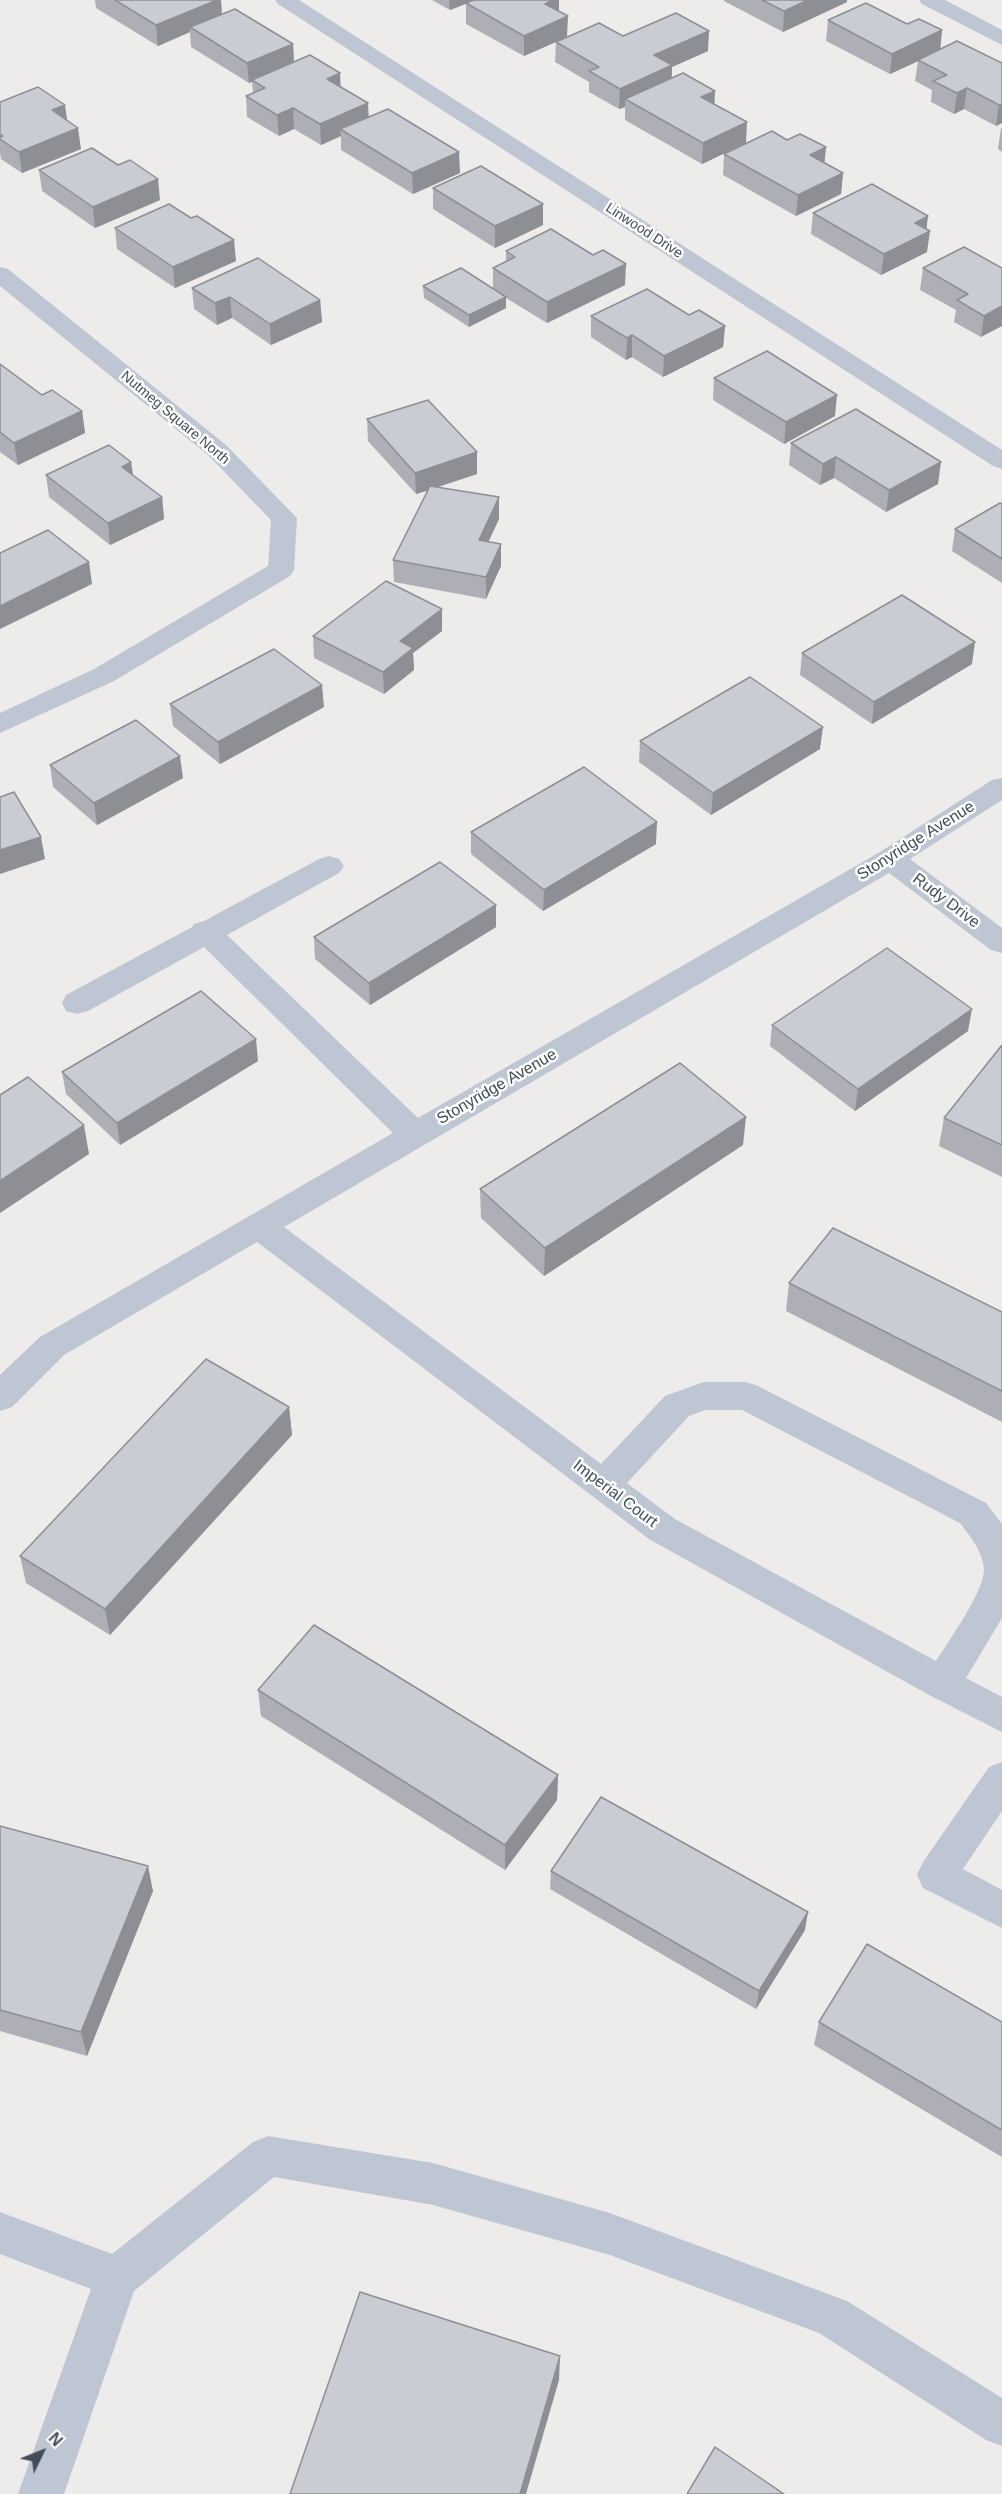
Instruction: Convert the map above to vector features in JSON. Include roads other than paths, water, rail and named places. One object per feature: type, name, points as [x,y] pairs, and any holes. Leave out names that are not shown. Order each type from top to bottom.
[{"type":"street","name":"Linwood Drive","points":[[285,0],[1002,461]]},
{"type":"street","points":[[929,0],[1002,39]]},
{"type":"street","name":"Nutmeg Square North","points":[[0,274],[217,450],[284,518],[281,570],[104,675],[0,724]]},
{"type":"street","name":"Stonyridge Avenue","points":[[0,1397],[52,1346],[890,859],[1002,787]]},
{"type":"street","name":"Rudy Drive","points":[[890,859],[1002,943]]},
{"type":"street","points":[[77,1003],[205,931],[328,866]]},
{"type":"street","points":[[205,931],[415,1135]]},
{"type":"street","name":"Imperial Court","points":[[259,1226],[662,1529],[1002,1716]]},
{"type":"street","points":[[603,1485],[677,1406],[704,1396],[746,1396],[973,1513],[992,1538],[1002,1570],[991,1604],[942,1684]]},
{"type":"street","points":[[1002,1779],[937,1875],[1002,1910]]},
{"type":"street","points":[[41,2494],[117,2277],[268,2156],[433,2184],[610,2234],[832,2316],[1002,2424]]},
{"type":"street","points":[[0,2233],[117,2277]]}]
